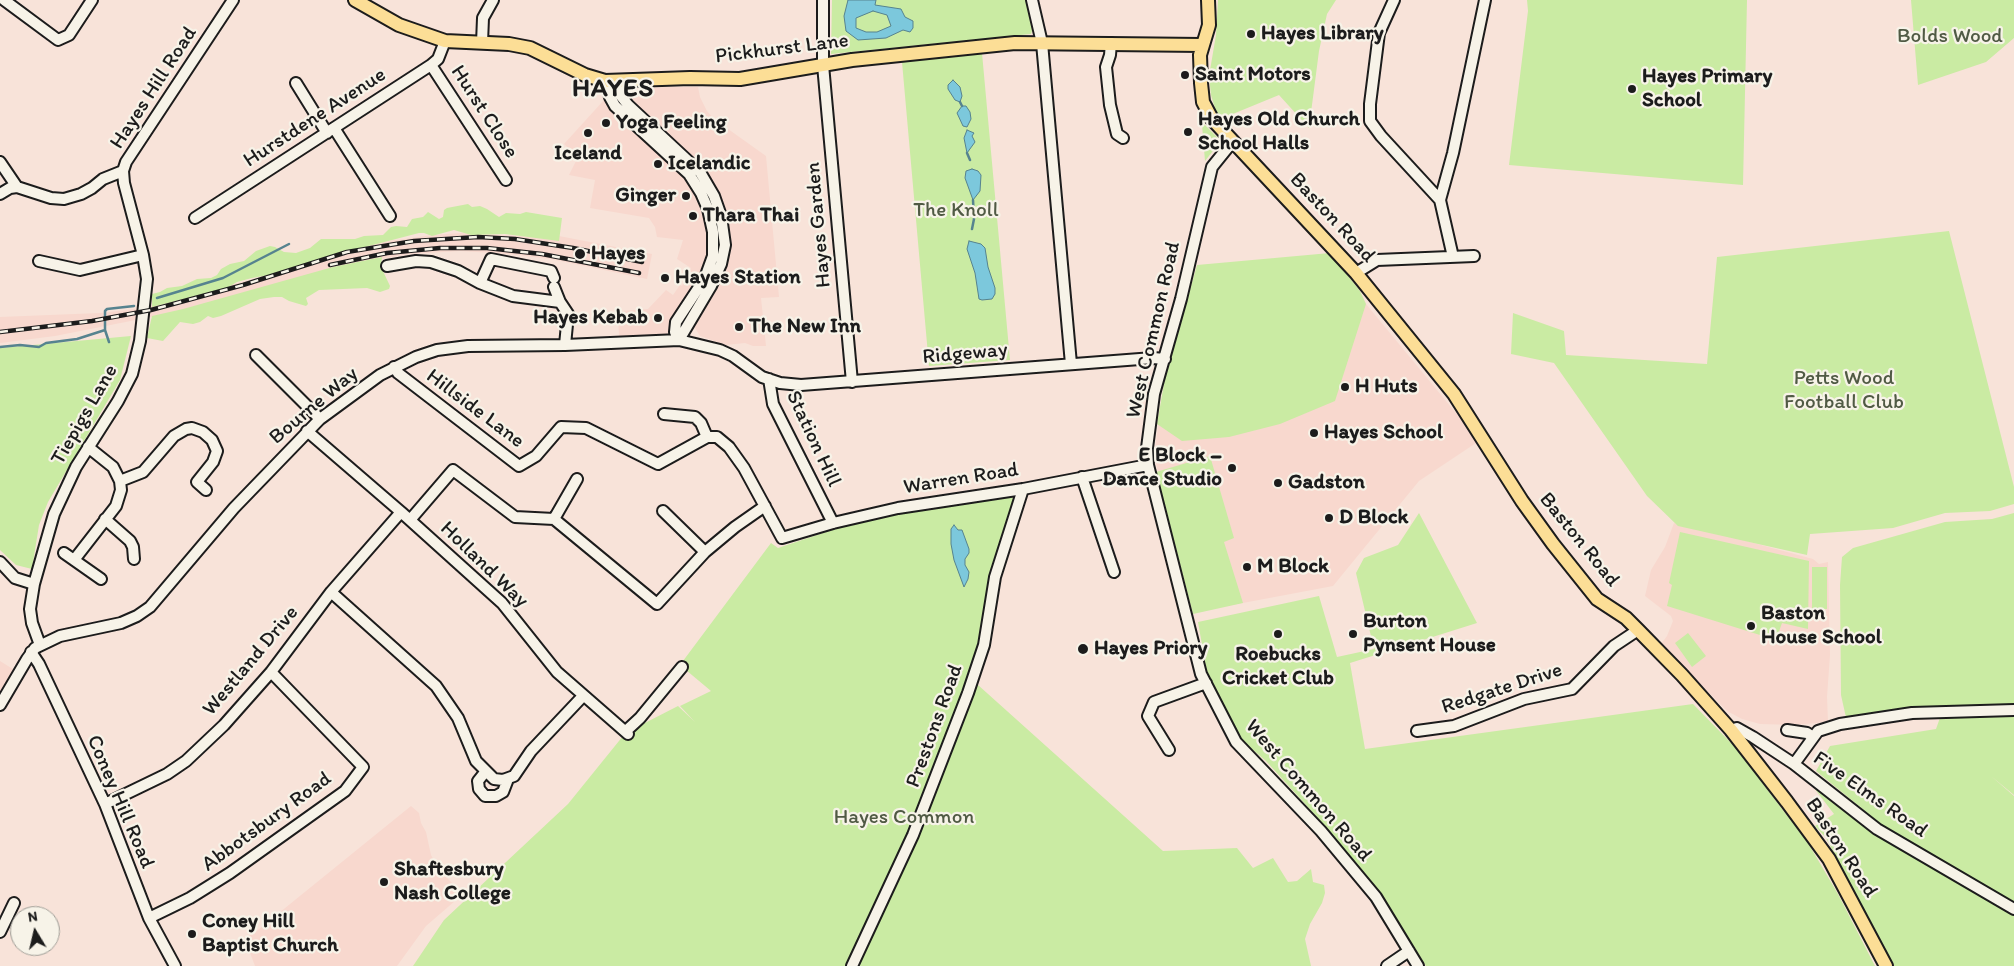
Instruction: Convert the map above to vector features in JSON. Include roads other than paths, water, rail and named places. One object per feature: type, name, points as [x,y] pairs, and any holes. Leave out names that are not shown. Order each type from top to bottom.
[{"type":"main road","name":"Pickhurst Lane","points":[[355,0],[399,25],[445,42],[509,44],[530,48],[585,75],[605,81],[680,78],[740,79],[852,60],[1015,43],[1202,45]]},
{"type":"main road","name":"Baston Road","points":[[1208,0],[1209,25],[1200,55],[1203,102],[1212,118],[1356,272],[1454,394],[1522,501],[1553,544],[1598,599],[1626,618],[1682,675],[1731,730],[1829,859],[1886,966]]},
{"type":"street","points":[[4,0],[58,40],[62,40],[69,35],[92,0]]},
{"type":"street","name":"Hayes Hill Road","points":[[123,171],[126,162],[233,0]]},
{"type":"street","points":[[482,43],[484,18],[493,0]]},
{"type":"street","name":"Hayes Garden","points":[[823,0],[824,65],[852,382]]},
{"type":"street","points":[[1032,0],[1042,43],[1071,364]]},
{"type":"street","points":[[1394,0],[1380,33],[1370,104],[1370,121],[1381,136],[1440,200],[1454,257]]},
{"type":"street","points":[[1440,200],[1453,153],[1485,0]]},
{"type":"street","name":"Hurstdene Avenue","points":[[195,218],[431,65],[438,59],[445,42]]},
{"type":"street","points":[[1111,43],[1106,67],[1110,104],[1118,134],[1123,138]]},
{"type":"street","name":"Hurst Close","points":[[431,65],[506,180]]},
{"type":"street","points":[[605,81],[610,97],[616,106],[689,174],[708,209],[713,232],[713,256],[705,278],[676,322],[675,332],[679,340]]},
{"type":"street","points":[[619,81],[621,96],[628,105],[700,172],[714,196],[721,216],[725,245],[721,264],[711,286],[679,340]]},
{"type":"street","points":[[296,83],[390,216]]},
{"type":"street","name":"West Common Road","points":[[1233,141],[1212,167],[1181,299],[1154,394],[1147,448],[1148,465],[1201,674],[1236,742],[1333,845],[1376,897],[1418,966]]},
{"type":"street","points":[[0,162],[17,187]]},
{"type":"street","points":[[0,194],[10,188],[17,187],[51,198],[64,199],[81,194],[103,179],[123,171]]},
{"type":"street","name":"Tiepigs Lane","points":[[40,645],[31,618],[34,584],[54,514],[69,480],[118,402],[132,374],[137,356],[146,287],[144,255],[124,183],[123,171]]},
{"type":"street","points":[[39,261],[80,270],[144,255]]},
{"type":"street","points":[[1356,272],[1377,260],[1474,256]]},
{"type":"street","points":[[480,283],[491,259],[555,276],[560,302],[568,314],[565,345]]},
{"type":"street","points":[[386,266],[416,261],[431,262],[513,296],[560,302]]},
{"type":"street","name":"Bourne Way","points":[[31,652],[40,645],[60,636],[120,623],[138,616],[150,607],[216,528],[320,419],[356,391],[394,367],[426,353],[458,346],[565,345],[679,340]]},
{"type":"street","name":"Station Hill","points":[[679,340],[720,350],[733,356],[758,375],[769,380],[773,404],[833,523]]},
{"type":"street","points":[[256,355],[320,419]]},
{"type":"street","name":"Ridgeway","points":[[769,380],[801,385],[1154,358],[1165,359]]},
{"type":"street","name":"Hillside Lane","points":[[394,367],[398,373],[519,466],[536,456],[561,427],[586,428],[658,464],[707,438]]},
{"type":"street","points":[[410,520],[452,470],[515,517],[554,519],[657,604],[705,552],[735,527],[765,506],[730,447],[716,437],[707,438],[701,422],[695,417],[664,414]]},
{"type":"street","points":[[120,481],[143,472],[174,436],[186,429],[192,428],[204,432],[212,440],[217,451],[213,462],[197,482],[206,490]]},
{"type":"street","name":"Holland Way","points":[[308,431],[502,603],[557,672],[627,733],[682,667]]},
{"type":"street","points":[[74,560],[120,498],[120,481],[113,467],[88,447]]},
{"type":"street","name":"Warren Road","points":[[765,506],[782,538],[833,523],[898,508],[1023,489],[1148,465]]},
{"type":"street","points":[[1082,477],[1114,572]]},
{"type":"street","points":[[554,519],[577,479]]},
{"type":"street","name":"Prestons Road","points":[[852,966],[913,835],[968,693],[984,645],[995,577],[1023,489]]},
{"type":"street","points":[[663,511],[705,552]]},
{"type":"street","name":"Westland Drive","points":[[105,804],[167,774],[186,761],[224,725],[271,672],[331,592],[401,512]]},
{"type":"street","points":[[105,519],[138,546],[134,559]]},
{"type":"street","points":[[64,553],[101,579]]},
{"type":"street","points":[[0,562],[15,578],[34,584]]},
{"type":"street","points":[[331,592],[436,686],[458,718],[476,760],[494,780],[508,779],[514,776],[531,751],[583,696]]},
{"type":"street","name":"Redgate Drive","points":[[1416,731],[1454,726],[1524,699],[1572,689],[1614,646],[1638,630]]},
{"type":"street","points":[[0,705],[31,652]]},
{"type":"street","name":"Coney Hill Road","points":[[31,652],[40,664],[105,804],[148,918],[175,966]]},
{"type":"street","name":"Abbotsbury Road","points":[[148,918],[190,898],[230,873],[345,790],[363,767],[271,672]]},
{"type":"street","points":[[1169,750],[1148,716],[1154,702],[1206,683]]},
{"type":"street","points":[[1794,764],[1813,737],[1818,732],[1829,727],[1912,712],[2014,710]]},
{"type":"street","name":"Five Elms Road","points":[[1731,730],[1738,728],[1794,764],[1877,829],[2014,909]]},
{"type":"street","points":[[1787,730],[1807,733],[1813,737]]},
{"type":"street","points":[[486,771],[478,780],[479,789],[485,796],[496,796],[503,792],[508,779]]},
{"type":"street","points":[[0,932],[14,903]]},
{"type":"street","points":[[1387,966],[1409,951]]},
{"type":"water","points":[[848,0],[876,0],[875,5],[901,9],[905,17],[913,21],[913,28],[910,32],[903,30],[886,38],[858,40],[846,31],[844,16]],"holes":[[[873,11],[887,15],[891,26],[877,32],[866,32],[856,28],[856,18]]]},
{"type":"water","points":[[953,80],[960,87],[962,96],[960,102],[955,100],[948,89],[948,85]]},
{"type":"water","points":[[962,106],[966,106],[970,112],[971,119],[967,127],[963,126],[957,113]]},
{"type":"water","points":[[967,130],[974,133],[972,136],[975,142],[967,153],[964,138]]},
{"type":"water","points":[[972,169],[978,171],[981,175],[980,191],[973,200],[965,178],[966,171]]},
{"type":"water","points":[[969,241],[981,244],[985,248],[988,267],[995,288],[995,294],[992,299],[979,299],[975,273],[967,249]]},
{"type":"water","points":[[954,525],[958,530],[962,530],[969,549],[965,565],[969,572],[964,587],[954,560],[951,544],[951,529]]},
{"type":"waterway","points":[[960,102],[962,106]]},
{"type":"waterway","points":[[967,153],[970,160]]},
{"type":"waterway","points":[[972,229],[974,219],[973,200]]},
{"type":"waterway","points":[[157,298],[223,278],[289,244]]},
{"type":"waterway","points":[[109,342],[105,330],[105,311],[107,309],[134,306]]},
{"type":"waterway","points":[[0,347],[20,345],[39,347],[46,343],[77,339],[105,330]]},
{"type":"railway","points":[[0,332],[92,321],[151,310],[243,285],[347,252],[414,241],[478,237],[515,239],[642,262]]},
{"type":"railway","points":[[330,265],[387,253],[440,248],[487,248],[542,254],[639,273]]},
{"type":"place","name":"Hayes Library","points":[[1251,34]]},
{"type":"place","name":"Saint Motors","points":[[1185,75]]},
{"type":"place","name":"Hayes Primary School","points":[[1632,89]]},
{"type":"place","name":"Yoga Feeling","points":[[606,123]]},
{"type":"place","name":"Hayes Old Church School Halls","points":[[1188,132]]},
{"type":"place","name":"Iceland","points":[[588,133]]},
{"type":"place","name":"Icelandic","points":[[658,164]]},
{"type":"place","name":"Ginger","points":[[686,196]]},
{"type":"place","name":"Thara Thai","points":[[693,216]]},
{"type":"place","name":"Hayes","points":[[580,254]]},
{"type":"place","name":"Hayes Station","points":[[665,278]]},
{"type":"place","name":"Hayes Kebab","points":[[658,318]]},
{"type":"place","name":"The New Inn","points":[[739,327]]},
{"type":"place","name":"H Huts","points":[[1345,387]]},
{"type":"place","name":"Hayes School","points":[[1314,433]]},
{"type":"place","name":"E Block – Dance Studio","points":[[1232,468]]},
{"type":"place","name":"Gadston","points":[[1278,483]]},
{"type":"place","name":"D Block","points":[[1329,518]]},
{"type":"place","name":"M Block","points":[[1247,567]]},
{"type":"place","name":"Baston House School","points":[[1751,626]]},
{"type":"place","name":"Roebucks Cricket Club","points":[[1278,634]]},
{"type":"place","name":"Burton Pynsent House","points":[[1353,634]]},
{"type":"place","name":"Hayes Priory","points":[[1083,649]]},
{"type":"place","name":"Shaftesbury Nash College","points":[[384,882]]},
{"type":"place","name":"Coney Hill Baptist Church","points":[[192,934]]},
{"type":"district","name":"HAYES","points":[[613,89]]},
{"type":"park label","name":"Bolds Wood","points":[[1950,37]]},
{"type":"park label","name":"The Knoll","points":[[956,211]]},
{"type":"park label","name":"Petts Wood Football Club","points":[[1844,391]]},
{"type":"park label","name":"Hayes Common","points":[[904,818]]}]
